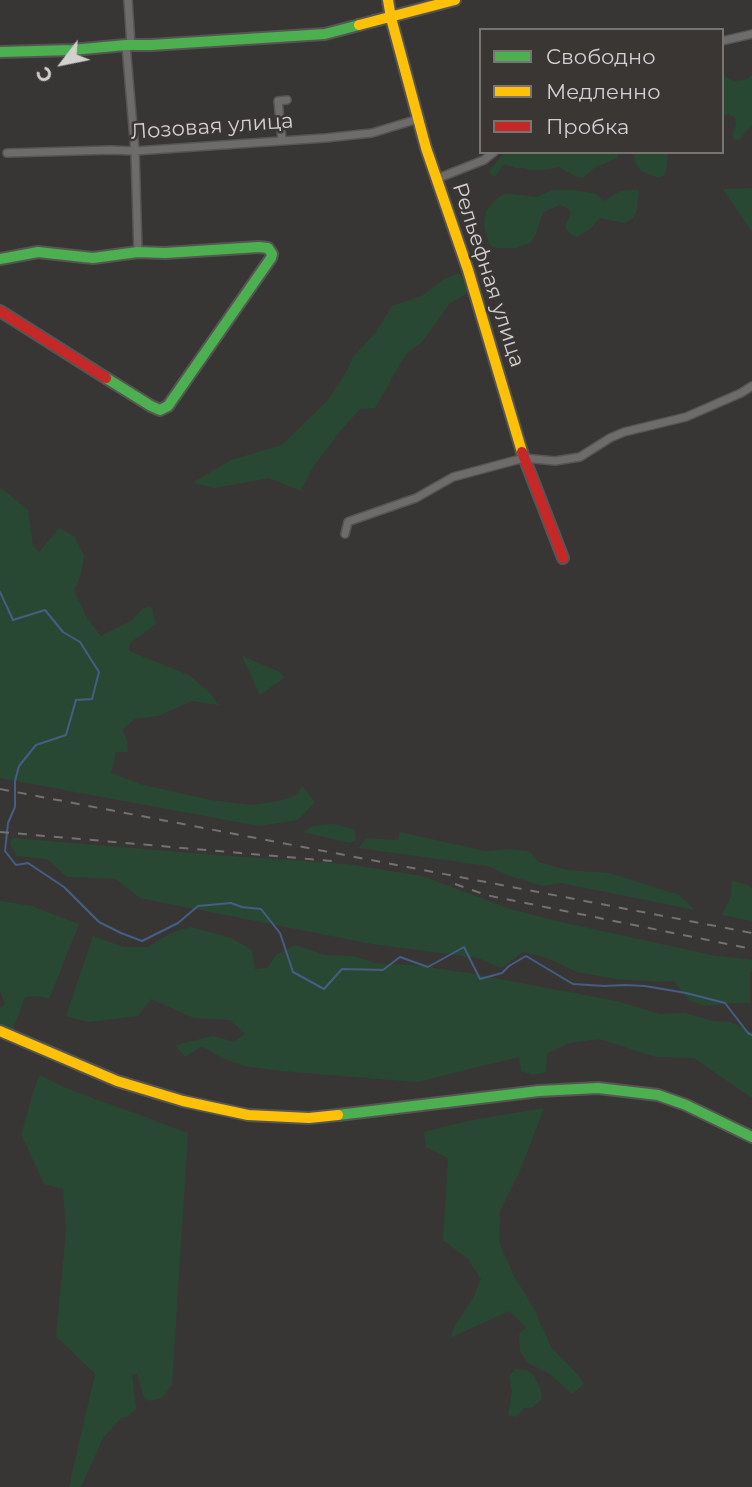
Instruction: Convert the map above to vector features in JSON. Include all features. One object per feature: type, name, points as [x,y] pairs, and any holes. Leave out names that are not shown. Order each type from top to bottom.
[{"type":"street","points":[[128,0],[138,252]]},
{"type":"street","name":"Рельефная улица","points":[[388,0],[436,179],[468,270],[524,458],[563,558]]},
{"type":"street","points":[[0,52],[317,35],[455,0]]},
{"type":"street","points":[[724,41],[752,34]]},
{"type":"street","points":[[282,140],[278,101],[287,100]]},
{"type":"street","name":"Лозовая улица","points":[[7,153],[135,151],[363,134],[418,119]]},
{"type":"street","points":[[436,179],[484,160],[492,154]]},
{"type":"street","points":[[0,259],[38,253],[93,258],[138,252],[166,253],[259,247],[268,248],[272,254],[168,406],[160,410],[0,311]]},
{"type":"street","points":[[345,534],[348,522],[416,498],[453,477],[524,458],[555,461],[580,457],[624,432],[686,417],[752,386]]},
{"type":"street","points":[[0,1031],[117,1081],[183,1101],[248,1115],[309,1118],[539,1091],[598,1088],[658,1096],[686,1105],[752,1138]]},
{"type":"green space","points":[[724,75],[734,82],[752,75],[752,127],[747,129],[740,140],[735,140],[732,135],[736,125],[735,117],[724,115]]},
{"type":"green space","points":[[503,154],[619,154],[617,158],[594,168],[583,178],[559,167],[529,170],[504,164],[495,177],[489,171]]},
{"type":"green space","points":[[634,154],[668,154],[666,170],[659,178],[641,171]]},
{"type":"green space","points":[[752,188],[752,232],[723,189]]},
{"type":"green space","points":[[552,190],[596,194],[604,201],[620,191],[639,190],[637,209],[633,218],[625,223],[600,218],[590,229],[577,237],[566,229],[571,212],[560,205],[543,212],[530,243],[516,248],[498,248],[489,243],[484,226],[486,211],[496,199],[504,194],[537,197]]},
{"type":"green space","points":[[459,273],[466,294],[450,303],[422,342],[406,354],[375,408],[360,409],[341,430],[313,467],[301,491],[269,478],[215,488],[192,483],[231,460],[282,445],[326,402],[354,356],[376,332],[392,306],[422,296],[444,279]]},
{"type":"green space","points":[[0,487],[28,510],[33,546],[39,552],[59,528],[74,536],[84,556],[80,578],[74,590],[87,618],[101,636],[131,621],[142,609],[151,606],[156,624],[130,643],[129,651],[189,675],[209,692],[219,705],[192,701],[158,716],[135,719],[122,730],[127,740],[128,752],[116,752],[111,773],[144,785],[211,800],[252,805],[297,795],[302,786],[315,802],[303,815],[297,820],[259,826],[0,778]]},
{"type":"green space","points":[[242,656],[280,672],[284,678],[260,695]]},
{"type":"green space","points":[[333,824],[354,829],[356,840],[350,843],[303,832],[313,826]]},
{"type":"green space","points":[[400,832],[485,851],[529,851],[538,862],[567,870],[609,873],[679,895],[695,910],[561,883],[543,886],[488,866],[359,848],[366,838],[398,840]]},
{"type":"green space","points":[[12,838],[347,864],[422,876],[510,909],[552,920],[716,956],[752,960],[750,1003],[705,1006],[689,1000],[674,981],[616,979],[577,972],[547,958],[523,952],[501,968],[478,958],[372,944],[140,898],[116,879],[67,877],[47,859],[17,856],[10,844]]},
{"type":"green space","points":[[732,881],[748,885],[752,889],[752,921],[722,915],[731,896]]},
{"type":"green space","points":[[0,901],[32,906],[79,924],[49,999],[39,996],[25,997],[13,1029],[0,1027],[0,1008],[5,1004],[0,991]]},
{"type":"green space","points":[[191,927],[231,938],[252,950],[255,969],[267,968],[276,955],[295,945],[325,955],[352,956],[380,964],[412,965],[468,973],[616,1001],[660,1014],[685,1013],[713,1021],[730,1022],[752,1032],[752,1098],[694,1058],[656,1057],[599,1039],[570,1043],[547,1053],[546,1072],[533,1075],[521,1071],[519,1057],[417,1082],[244,1066],[222,1058],[202,1046],[185,1057],[175,1045],[213,1036],[234,1042],[245,1034],[231,1020],[194,1018],[151,999],[138,1016],[88,1022],[66,1016],[93,936],[123,947],[148,947],[173,932]]},
{"type":"green space","points":[[40,1075],[66,1088],[188,1133],[172,1384],[162,1398],[148,1401],[143,1395],[137,1374],[132,1374],[136,1409],[121,1418],[103,1438],[79,1487],[69,1487],[95,1374],[56,1336],[66,1230],[63,1189],[44,1184],[21,1134]]},
{"type":"green space","points":[[544,1108],[520,1171],[500,1211],[499,1242],[551,1347],[584,1384],[572,1394],[550,1374],[528,1363],[520,1351],[519,1334],[526,1327],[509,1311],[450,1338],[481,1279],[468,1259],[443,1240],[448,1158],[426,1147],[424,1132],[472,1120]]},
{"type":"green space","points":[[515,1369],[533,1374],[542,1399],[533,1407],[524,1408],[516,1417],[508,1415],[512,1392],[509,1377]]},
{"type":"waterway","points":[[0,592],[13,620],[45,610],[63,632],[80,642],[99,672],[92,699],[76,700],[66,735],[36,745],[19,766],[15,781],[15,807],[8,823],[5,851],[16,865],[28,863],[64,887],[99,922],[142,941],[178,923],[198,906],[231,903],[261,909],[280,933],[293,972],[324,989],[342,969],[383,970],[400,957],[428,967],[464,947],[480,979],[502,973],[526,956],[573,984],[645,986],[725,1003],[752,1035]]},
{"type":"railway","points":[[0,789],[752,933]]},
{"type":"railway","points":[[0,832],[332,861]]},
{"type":"railway","points":[[455,884],[486,895],[752,949]]},
{"type":"traffic: fast","points":[[0,52],[325,34],[359,25]]},
{"type":"traffic: fast","points":[[0,259],[38,252],[93,258],[138,252],[268,248],[272,254],[271,258],[168,406],[160,410],[151,406],[106,378]]},
{"type":"traffic: fast","points":[[338,1115],[539,1091],[598,1088],[658,1095],[686,1105],[752,1137]]},
{"type":"traffic: slow","points":[[388,0],[426,148],[468,270],[522,452]]},
{"type":"traffic: slow","points":[[359,25],[455,0]]},
{"type":"traffic: slow","points":[[0,1031],[117,1081],[183,1101],[248,1115],[309,1118],[338,1115]]},
{"type":"traffic: jam","points":[[0,311],[106,378]]},
{"type":"traffic: jam","points":[[522,452],[563,558]]}]
